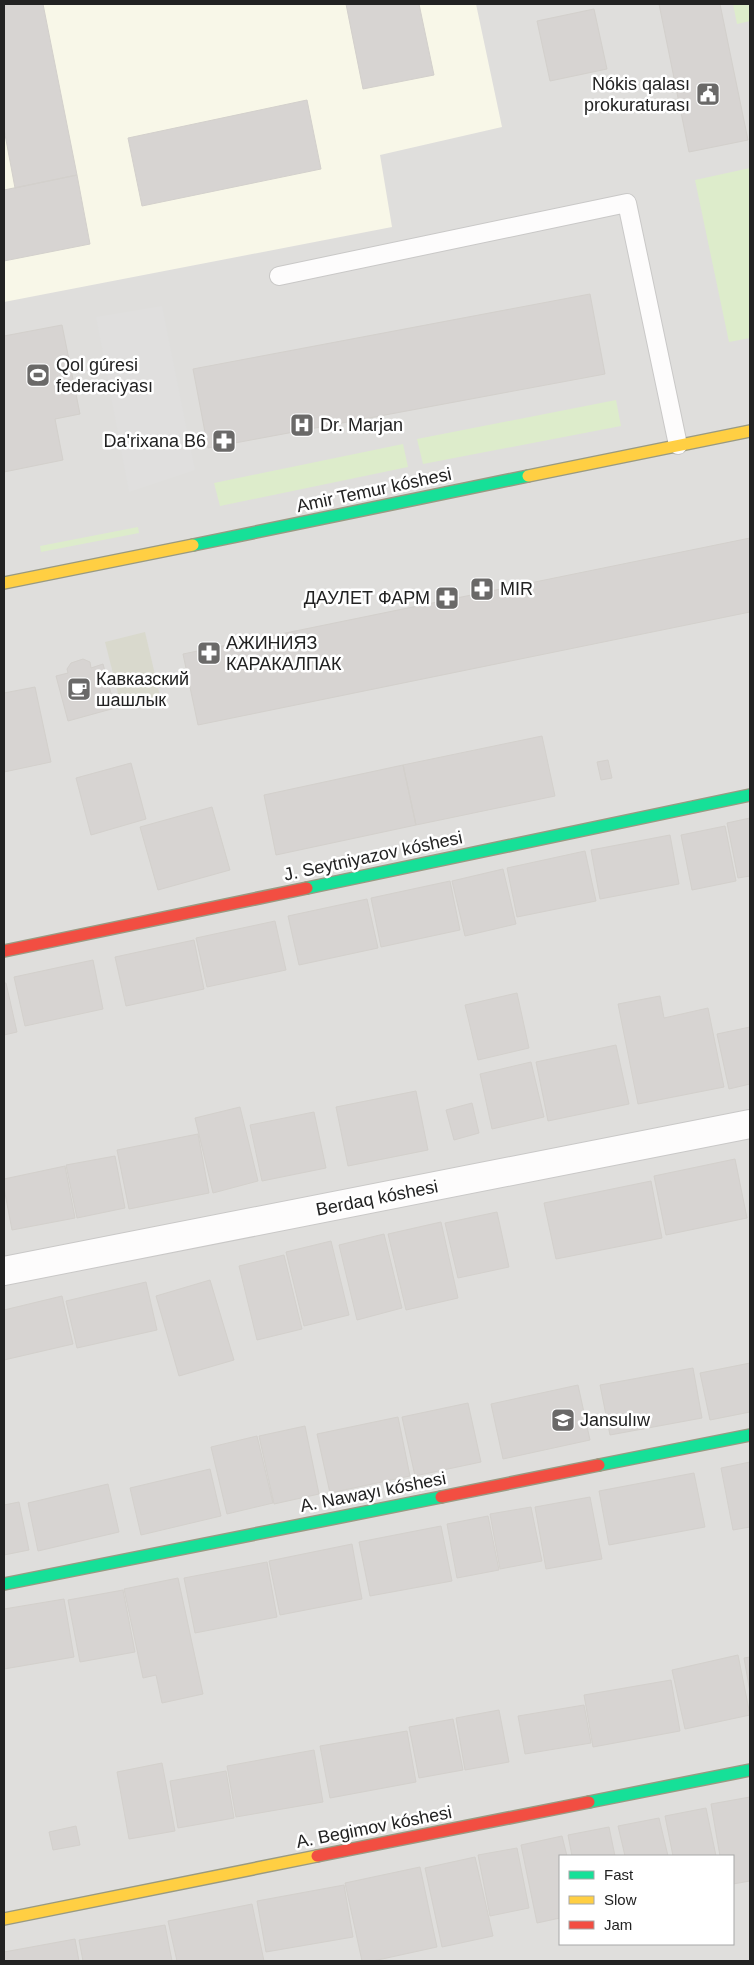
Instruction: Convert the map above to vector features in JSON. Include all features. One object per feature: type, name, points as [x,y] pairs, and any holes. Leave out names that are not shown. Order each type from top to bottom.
[{"type":"street","name":"Amir Temur kóshesi","points":[[4,583],[750,430]]},
{"type":"street","name":"J. Seytniyazov kóshesi","points":[[4,951],[750,795]]},
{"type":"street","name":"Berdaq kóshesi","points":[[4,1271],[750,1124]]},
{"type":"street","name":"A. Nawayı kóshesi","points":[[4,1584],[750,1435]]},
{"type":"street","name":"A. Begimov kóshesi","points":[[4,1919],[750,1770]]},
{"type":"lane","points":[[278,276],[626,203],[678,445]]},
{"type":"shaded area","points":[[4,4],[750,4],[750,1961],[4,1961]]},
{"type":"shaded area","points":[[4,4],[476,4],[502,127],[380,155],[392,227],[4,302]]},
{"type":"shaded area","points":[[162,306],[195,470],[129,492],[96,317]]},
{"type":"shaded area","points":[[145,632],[160,696],[121,705],[105,642]]},
{"type":"green space","points":[[733,4],[750,4],[750,21],[737,24]]},
{"type":"green space","points":[[750,168],[750,338],[729,342],[695,180]]},
{"type":"green space","points":[[616,400],[621,426],[423,464],[417,439]]},
{"type":"green space","points":[[403,444],[408,467],[220,506],[214,483]]},
{"type":"green space","points":[[138,527],[139,533],[41,552],[40,546]]},
{"type":"building","points":[[4,4],[43,4],[77,175],[15,188],[4,129]]},
{"type":"building","points":[[346,4],[419,4],[434,75],[363,89]]},
{"type":"building","name":"Nókis qalası prokuraturası","points":[[659,4],[720,4],[748,140],[689,152]]},
{"type":"building","points":[[594,9],[607,69],[550,81],[537,21]]},
{"type":"building","points":[[307,100],[321,169],[142,206],[128,138]]},
{"type":"building","points":[[77,175],[90,244],[4,261],[4,190]]},
{"type":"building","points":[[590,294],[605,374],[208,448],[193,369]]},
{"type":"building","name":"Qol gúresi federaciyası","points":[[62,325],[80,414],[55,419],[63,460],[4,472],[4,336]]},
{"type":"building","points":[[750,538],[750,612],[198,725],[183,654]]},
{"type":"building","points":[[83,659],[90,662],[91,668],[103,664],[115,708],[68,721],[56,676],[68,673],[67,669],[71,663]]},
{"type":"building","points":[[35,687],[51,762],[4,772],[4,693]]},
{"type":"building","points":[[542,736],[555,796],[416,825],[403,765]]},
{"type":"building","points":[[608,760],[612,778],[601,780],[597,762]]},
{"type":"building","points":[[131,763],[146,819],[91,835],[76,778]]},
{"type":"building","points":[[403,765],[416,825],[276,855],[264,795]]},
{"type":"building","points":[[212,807],[230,870],[158,890],[140,827]]},
{"type":"building","points":[[750,818],[750,876],[738,878],[727,823]]},
{"type":"building","points":[[725,826],[736,881],[692,890],[681,835]]},
{"type":"building","points":[[670,835],[679,884],[600,899],[591,850]]},
{"type":"building","points":[[585,851],[596,901],[517,917],[507,868]]},
{"type":"building","points":[[503,869],[516,924],[465,936],[452,881]]},
{"type":"building","points":[[450,881],[460,930],[381,947],[371,898]]},
{"type":"building","points":[[367,899],[378,948],[299,965],[288,916]]},
{"type":"building","points":[[275,921],[286,970],[207,987],[196,938]]},
{"type":"building","points":[[194,940],[204,989],[126,1006],[115,957]]},
{"type":"building","points":[[93,960],[103,1009],[25,1026],[14,977]]},
{"type":"building","points":[[4,983],[6,983],[17,1032],[4,1035]]},
{"type":"building","points":[[517,993],[529,1048],[478,1060],[465,1005]]},
{"type":"building","points":[[660,996],[664,1018],[708,1008],[724,1087],[638,1104],[618,1004]]},
{"type":"building","points":[[750,1027],[750,1084],[729,1089],[717,1034]]},
{"type":"building","points":[[616,1045],[629,1104],[548,1121],[536,1062]]},
{"type":"building","points":[[531,1062],[544,1117],[492,1129],[480,1074]]},
{"type":"building","points":[[416,1091],[428,1150],[348,1166],[336,1107]]},
{"type":"building","points":[[472,1103],[479,1133],[454,1140],[446,1110]]},
{"type":"building","points":[[240,1107],[258,1181],[213,1193],[195,1118]]},
{"type":"building","points":[[314,1112],[326,1168],[262,1181],[250,1125]]},
{"type":"building","points":[[198,1134],[209,1193],[129,1209],[117,1150]]},
{"type":"building","points":[[115,1156],[125,1208],[77,1218],[66,1165]]},
{"type":"building","points":[[735,1159],[747,1218],[666,1235],[654,1176]]},
{"type":"building","points":[[65,1166],[75,1218],[12,1230],[4,1179]]},
{"type":"building","points":[[651,1181],[662,1238],[556,1259],[544,1203]]},
{"type":"building","points":[[497,1212],[509,1267],[458,1278],[445,1223]]},
{"type":"building","points":[[441,1222],[458,1298],[406,1310],[388,1234]]},
{"type":"building","points":[[384,1234],[402,1308],[357,1320],[339,1245]]},
{"type":"building","points":[[331,1241],[349,1315],[304,1326],[286,1252]]},
{"type":"building","points":[[284,1255],[302,1329],[257,1340],[239,1266]]},
{"type":"building","points":[[210,1280],[234,1360],[179,1376],[156,1296]]},
{"type":"building","points":[[146,1282],[157,1330],[77,1348],[66,1301]]},
{"type":"building","points":[[62,1296],[73,1344],[4,1360],[4,1310]]},
{"type":"building","points":[[750,1363],[750,1412],[710,1420],[700,1373]]},
{"type":"building","points":[[693,1368],[702,1418],[610,1435],[600,1385]]},
{"type":"building","points":[[578,1385],[590,1440],[503,1459],[491,1404]]},
{"type":"building","points":[[468,1403],[481,1462],[415,1476],[402,1417]]},
{"type":"building","points":[[398,1417],[410,1476],[330,1493],[317,1434]]},
{"type":"building","points":[[305,1426],[319,1494],[274,1504],[259,1436]]},
{"type":"building","points":[[257,1436],[273,1503],[227,1514],[211,1447]]},
{"type":"building","points":[[750,1462],[750,1527],[733,1530],[721,1468]]},
{"type":"building","points":[[210,1469],[221,1516],[141,1535],[130,1488]]},
{"type":"building","points":[[694,1473],[705,1527],[609,1545],[599,1491]]},
{"type":"building","points":[[108,1484],[119,1532],[38,1551],[28,1503]]},
{"type":"building","points":[[590,1497],[602,1559],[546,1569],[535,1507]]},
{"type":"building","points":[[19,1502],[29,1550],[4,1555],[4,1505]]},
{"type":"building","points":[[531,1507],[542,1561],[500,1569],[490,1514]]},
{"type":"building","points":[[488,1516],[499,1570],[457,1578],[447,1524]]},
{"type":"building","points":[[441,1526],[452,1581],[370,1596],[359,1542]]},
{"type":"building","points":[[352,1544],[362,1599],[280,1615],[269,1561]]},
{"type":"building","points":[[267,1562],[277,1617],[195,1633],[184,1578]]},
{"type":"building","points":[[178,1578],[203,1694],[162,1703],[156,1675],[143,1678],[124,1589]]},
{"type":"building","points":[[123,1590],[135,1652],[80,1662],[68,1600]]},
{"type":"building","points":[[64,1599],[74,1657],[4,1669],[4,1609]]},
{"type":"building","points":[[738,1655],[750,1715],[685,1729],[672,1670]]},
{"type":"building","points":[[750,1657],[750,1692],[744,1658]]},
{"type":"building","points":[[671,1680],[680,1731],[593,1747],[584,1695]]},
{"type":"building","points":[[584,1705],[591,1743],[525,1754],[518,1716]]},
{"type":"building","points":[[499,1710],[509,1762],[465,1770],[456,1718]]},
{"type":"building","points":[[453,1719],[463,1770],[419,1778],[409,1727]]},
{"type":"building","points":[[407,1731],[416,1782],[330,1798],[320,1746]]},
{"type":"building","points":[[314,1750],[323,1802],[236,1817],[227,1766]]},
{"type":"building","points":[[162,1763],[175,1831],[129,1839],[117,1772]]},
{"type":"building","points":[[226,1771],[234,1818],[178,1828],[170,1781]]},
{"type":"building","points":[[750,1797],[750,1881],[734,1884],[734,1855],[720,1855],[711,1804]]},
{"type":"building","points":[[706,1808],[716,1855],[673,1855],[665,1816]]},
{"type":"building","points":[[659,1818],[668,1855],[625,1855],[618,1826]]},
{"type":"building","points":[[76,1826],[80,1845],[53,1850],[49,1832]]},
{"type":"building","points":[[609,1827],[615,1855],[572,1855],[568,1835]]},
{"type":"building","points":[[562,1836],[567,1855],[559,1855],[559,1918],[537,1923],[521,1845]]},
{"type":"building","points":[[517,1848],[529,1908],[490,1916],[478,1855]]},
{"type":"building","points":[[475,1857],[493,1936],[442,1947],[425,1868]]},
{"type":"building","points":[[420,1867],[437,1947],[373,1961],[362,1961],[345,1883]]},
{"type":"building","points":[[344,1885],[353,1937],[266,1952],[257,1901]]},
{"type":"building","points":[[252,1904],[264,1961],[177,1961],[168,1921]]},
{"type":"building","points":[[165,1925],[172,1961],[83,1961],[79,1940]]},
{"type":"building","points":[[75,1939],[79,1961],[4,1961],[4,1952]]},
{"type":"traffic: fast","points":[[193,545],[528,476]]},
{"type":"traffic: fast","points":[[307,888],[750,795]]},
{"type":"traffic: fast","points":[[599,1465],[750,1435]]},
{"type":"traffic: fast","points":[[4,1584],[441,1497]]},
{"type":"traffic: fast","points":[[589,1802],[750,1770]]},
{"type":"traffic: slow","points":[[528,476],[750,431]]},
{"type":"traffic: slow","points":[[4,583],[193,545]]},
{"type":"traffic: slow","points":[[4,1919],[317,1856]]},
{"type":"traffic: jam","points":[[4,951],[307,888]]},
{"type":"traffic: jam","points":[[441,1497],[599,1465]]},
{"type":"traffic: jam","points":[[317,1856],[589,1802]]},
{"type":"place","name":"Nókis qalası prokuraturası","points":[[708,94]]},
{"type":"place","name":"Qol gúresi federaciyası","points":[[38,375]]},
{"type":"place","name":"Dr. Marjan","points":[[302,425]]},
{"type":"place","name":"Da'rixana B6","points":[[224,441]]},
{"type":"place","name":"MIR","points":[[482,589]]},
{"type":"place","name":"ДАУЛЕТ ФАРМ","points":[[447,598]]},
{"type":"place","name":"АЖИНИЯЗ КАРАКАЛПАК","points":[[209,653]]},
{"type":"place","name":"Кавказский шашлык","points":[[79,689]]},
{"type":"place","name":"Jansulıw","points":[[563,1420]]}]
